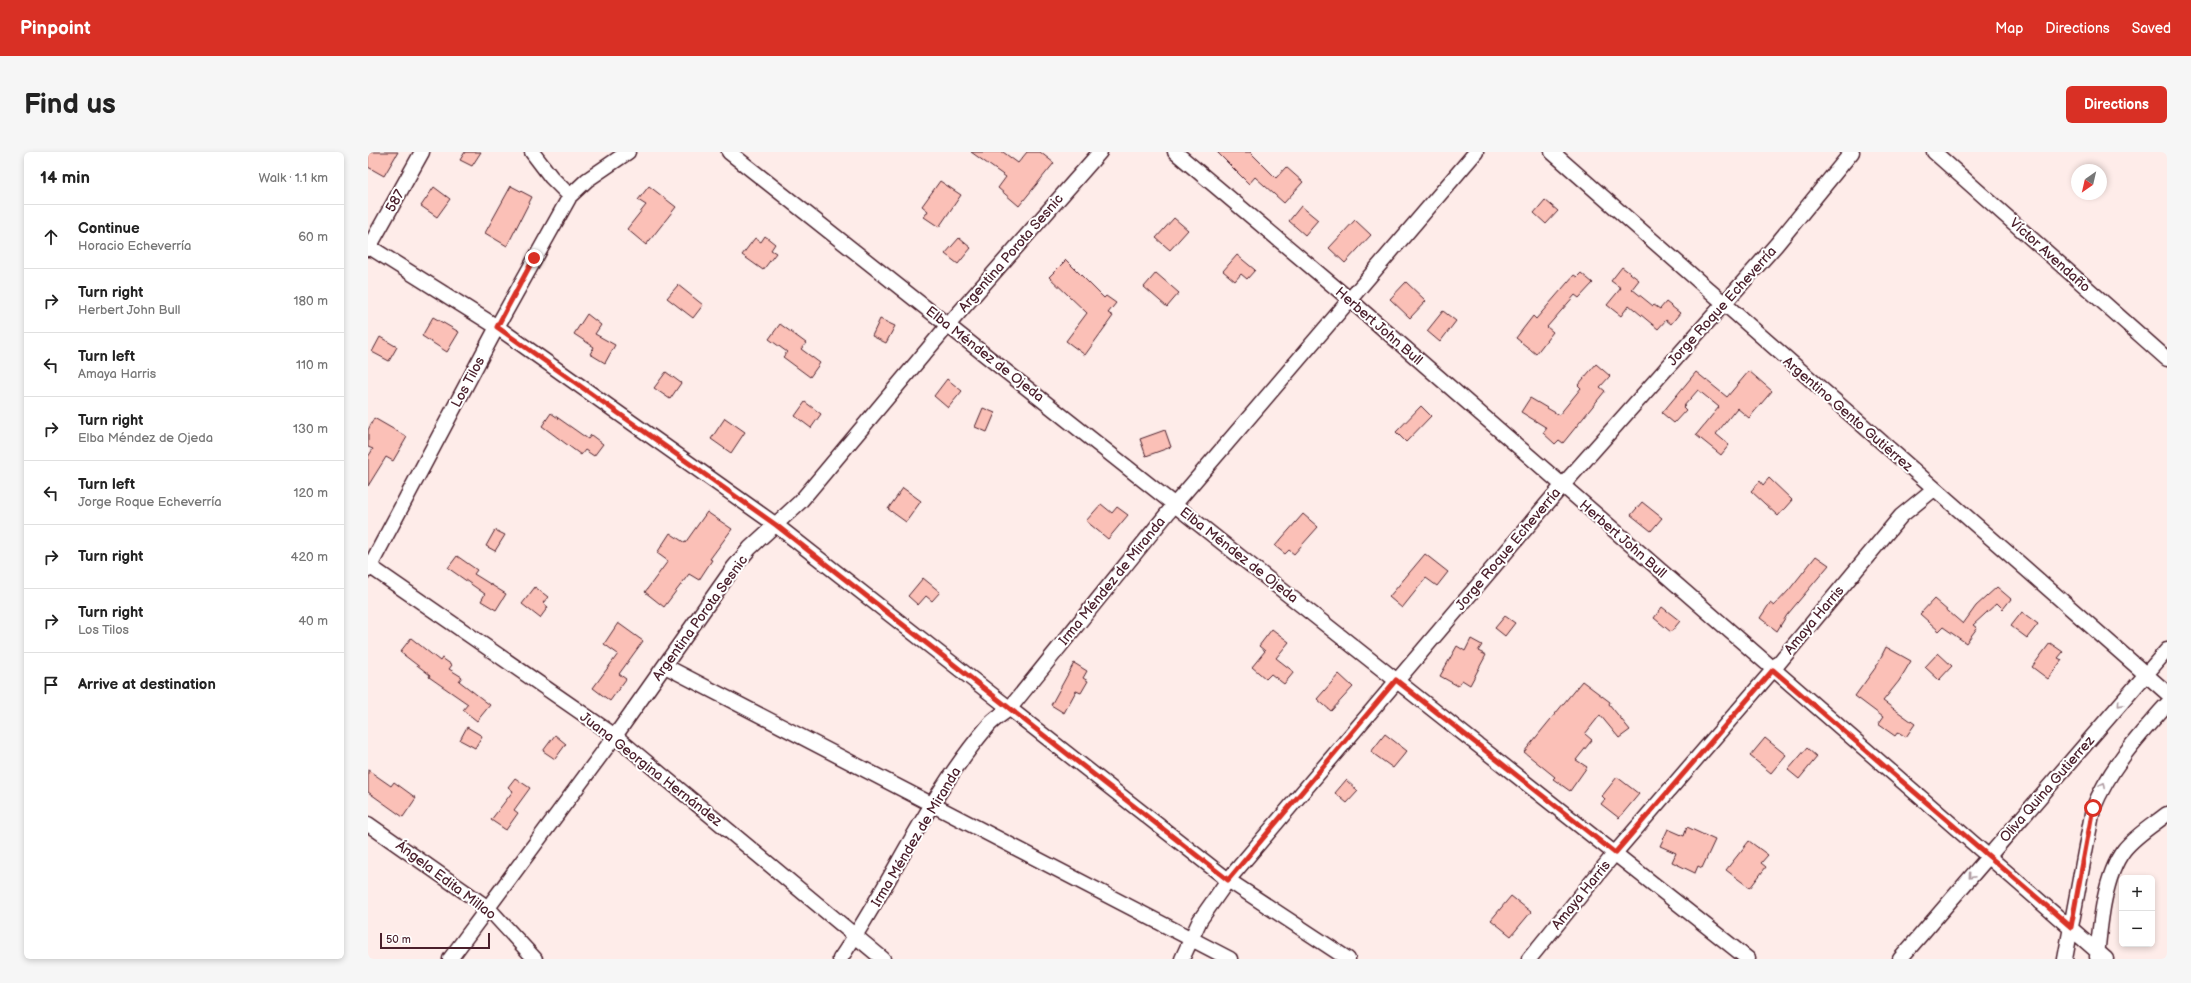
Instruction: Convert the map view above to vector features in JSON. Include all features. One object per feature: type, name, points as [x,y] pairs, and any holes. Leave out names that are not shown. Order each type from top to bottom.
[{"type":"street","name":"587","points":[[368,248],[422,152]]},
{"type":"street","points":[[532,152],[551,177],[570,196]]},
{"type":"street","name":"Los Tilos","points":[[369,567],[497,327],[570,196],[587,180],[628,152]]},
{"type":"street","name":"Elba Méndez de Ojeda","points":[[729,152],[949,324],[1748,959]]},
{"type":"street","name":"Argentina Porota Sesnic","points":[[450,959],[615,736],[734,567],[750,548],[800,502],[949,324],[1100,152]]},
{"type":"street","name":"Herbert John Bull","points":[[1175,152],[1349,299],[1773,670],[2071,927],[2100,956]]},
{"type":"street","name":"Irma Méndez de Miranda","points":[[840,959],[856,936],[933,804],[989,724],[1010,708],[1174,504],[1476,152]]},
{"type":"street","name":"Argentino Gento Gutiérrez","points":[[1552,152],[2167,693]]},
{"type":"street","name":"Jorge Roque Echeverría","points":[[1182,959],[1204,913],[1228,880],[1562,486],[1776,245],[1852,152]]},
{"type":"street","name":"Víctor Avendaño","points":[[1934,152],[2167,359]]},
{"type":"street","points":[[368,248],[497,327],[776,525],[1228,880],[1348,959]]},
{"type":"street","name":"Amaya Harris","points":[[1529,959],[1615,853],[1773,670],[1902,516],[1934,489]]},
{"type":"street","name":"Juana Georgina Hernández","points":[[369,567],[615,736],[883,959]]},
{"type":"street","name":"Oliva Quina Gutierrez","points":[[1900,959],[2167,650]]},
{"type":"street","points":[[665,666],[1230,959]]},
{"type":"street","points":[[2065,959],[2092,814],[2102,786],[2127,749],[2167,704]]},
{"type":"street","points":[[2100,956],[2101,915],[2106,893],[2117,863],[2123,851],[2133,840],[2167,814]]},
{"type":"street","name":"Ángela Edita Millao","points":[[368,824],[488,908],[535,959]]},
{"type":"building","points":[[368,152],[398,152],[384,176],[368,167]]},
{"type":"building","points":[[465,152],[481,152],[472,166],[460,160]]},
{"type":"building","points":[[971,152],[1003,152],[1018,163],[1027,152],[1040,152],[1054,163],[1019,206],[998,188],[1006,177]]},
{"type":"building","points":[[1217,152],[1250,152],[1276,178],[1286,167],[1303,182],[1284,203],[1255,177],[1249,184]]},
{"type":"building","points":[[940,181],[961,195],[939,227],[924,217],[928,211],[922,206]]},
{"type":"building","points":[[511,186],[532,197],[507,246],[485,233]]},
{"type":"building","points":[[649,186],[676,207],[646,245],[627,229],[646,205],[638,200]]},
{"type":"building","points":[[434,187],[450,199],[437,217],[421,206]]},
{"type":"building","points":[[1545,200],[1558,211],[1546,224],[1534,213]]},
{"type":"building","points":[[1301,206],[1318,220],[1305,235],[1289,221]]},
{"type":"building","points":[[1174,218],[1188,230],[1170,250],[1156,238]]},
{"type":"building","points":[[1355,220],[1371,235],[1345,263],[1329,248]]},
{"type":"building","points":[[765,236],[775,244],[771,250],[776,253],[763,270],[742,255],[755,238],[761,242]]},
{"type":"building","points":[[959,238],[971,248],[958,264],[945,254]]},
{"type":"building","points":[[1237,255],[1255,270],[1247,279],[1241,274],[1235,281],[1223,271]]},
{"type":"building","points":[[1066,260],[1104,298],[1106,296],[1116,303],[1108,313],[1113,316],[1085,355],[1066,341],[1087,313],[1049,277]]},
{"type":"building","points":[[1622,267],[1639,280],[1632,289],[1653,306],[1654,305],[1660,309],[1666,302],[1680,313],[1671,324],[1666,320],[1658,329],[1629,305],[1621,316],[1607,305],[1621,288],[1611,281]]},
{"type":"building","points":[[1156,273],[1179,293],[1167,307],[1144,287]]},
{"type":"building","points":[[1581,273],[1593,283],[1579,298],[1575,295],[1547,327],[1553,332],[1536,354],[1516,338],[1533,316],[1536,319],[1574,275],[1577,277]]},
{"type":"building","points":[[1406,282],[1426,301],[1410,318],[1390,299]]},
{"type":"building","points":[[678,285],[703,305],[693,318],[667,298]]},
{"type":"building","points":[[1443,311],[1456,321],[1440,342],[1427,331]]},
{"type":"building","points":[[587,314],[601,325],[595,334],[615,345],[605,363],[590,354],[594,347],[574,334]]},
{"type":"building","points":[[433,317],[459,332],[447,352],[422,336]]},
{"type":"building","points":[[880,319],[895,326],[886,343],[872,336]]},
{"type":"building","points":[[780,324],[806,343],[801,349],[820,363],[810,377],[783,357],[787,352],[769,339]]},
{"type":"building","points":[[380,337],[397,347],[389,361],[372,352]]},
{"type":"building","points":[[1596,364],[1610,376],[1600,387],[1605,391],[1563,443],[1559,440],[1555,444],[1543,433],[1547,428],[1521,412],[1530,398],[1559,415],[1581,388],[1578,385]]},
{"type":"building","points":[[1749,371],[1772,391],[1749,418],[1737,408],[1716,434],[1729,445],[1721,455],[1696,435],[1719,407],[1698,390],[1683,407],[1686,410],[1674,423],[1662,413],[1696,372],[1727,397]]},
{"type":"building","points":[[666,372],[681,383],[670,399],[654,388]]},
{"type":"building","points":[[947,379],[962,391],[948,408],[934,396]]},
{"type":"building","points":[[805,402],[821,414],[811,428],[795,416]]},
{"type":"building","points":[[1421,406],[1431,416],[1406,442],[1396,432]]},
{"type":"building","points":[[983,408],[995,413],[987,432],[975,427]]},
{"type":"building","points":[[551,413],[588,439],[591,435],[603,444],[594,456],[585,450],[581,455],[542,426]]},
{"type":"building","points":[[374,418],[407,437],[393,461],[386,457],[368,486],[368,457],[373,449],[368,447],[368,430]]},
{"type":"building","points":[[725,418],[745,432],[731,453],[711,439]]},
{"type":"building","points":[[1165,430],[1171,447],[1146,456],[1140,439]]},
{"type":"building","points":[[1769,478],[1792,500],[1778,516],[1751,491],[1760,481],[1763,485]]},
{"type":"building","points":[[903,488],[921,501],[906,522],[888,509]]},
{"type":"building","points":[[1642,502],[1662,518],[1651,531],[1631,515]]},
{"type":"building","points":[[1101,504],[1112,513],[1117,507],[1128,515],[1108,539],[1086,521]]},
{"type":"building","points":[[707,512],[732,529],[710,559],[712,560],[699,580],[689,574],[664,607],[645,592],[668,561],[657,553],[670,533],[685,543]]},
{"type":"building","points":[[1303,514],[1318,527],[1294,554],[1289,550],[1285,554],[1275,546]]},
{"type":"building","points":[[495,530],[505,535],[495,551],[486,546]]},
{"type":"building","points":[[1425,554],[1448,572],[1437,586],[1426,578],[1402,608],[1389,597]]},
{"type":"building","points":[[457,556],[477,570],[474,574],[506,594],[496,610],[481,601],[485,594],[448,568]]},
{"type":"building","points":[[1816,556],[1829,565],[1787,615],[1777,631],[1760,618],[1770,603],[1774,606],[1789,590]]},
{"type":"building","points":[[923,578],[940,592],[932,601],[926,596],[918,605],[908,596]]},
{"type":"building","points":[[535,587],[548,597],[543,603],[548,607],[540,618],[522,604]]},
{"type":"building","points":[[1997,587],[2011,599],[2003,609],[1997,603],[1973,625],[1977,628],[1966,643],[1943,627],[1939,631],[1920,614],[1934,599],[1963,624],[1976,606]]},
{"type":"building","points":[[1662,607],[1680,621],[1671,632],[1654,618]]},
{"type":"building","points":[[2022,612],[2038,624],[2027,638],[2011,626]]},
{"type":"building","points":[[1505,616],[1515,623],[1505,636],[1495,628]]},
{"type":"building","points":[[618,623],[643,641],[619,674],[626,679],[610,701],[593,688],[618,654],[604,644]]},
{"type":"building","points":[[1272,629],[1289,642],[1276,658],[1294,672],[1284,684],[1271,674],[1266,679],[1252,667],[1265,651],[1259,646]]},
{"type":"building","points":[[411,638],[440,661],[442,658],[452,665],[449,669],[462,677],[459,681],[490,705],[477,721],[463,710],[468,704],[429,677],[430,675],[400,652]]},
{"type":"building","points":[[1471,639],[1482,645],[1478,651],[1486,655],[1470,685],[1462,680],[1458,686],[1440,676],[1457,646],[1465,651]]},
{"type":"building","points":[[2050,643],[2063,652],[2058,658],[2062,660],[2048,679],[2032,667]]},
{"type":"building","points":[[1886,647],[1911,661],[1899,681],[1883,701],[1915,724],[1906,737],[1898,732],[1895,736],[1878,724],[1883,717],[1855,696],[1876,667]]},
{"type":"building","points":[[1938,653],[1952,666],[1939,680],[1925,667]]},
{"type":"building","points":[[1074,663],[1087,671],[1083,678],[1088,681],[1081,693],[1076,691],[1064,713],[1051,705]]},
{"type":"building","points":[[1339,674],[1353,687],[1331,711],[1317,699]]},
{"type":"building","points":[[1582,681],[1610,702],[1609,704],[1630,730],[1619,738],[1600,715],[1585,734],[1592,740],[1576,760],[1587,767],[1570,791],[1553,779],[1555,777],[1524,752]]},
{"type":"building","points":[[467,727],[482,736],[475,748],[460,740]]},
{"type":"building","points":[[1385,734],[1407,751],[1393,768],[1371,752]]},
{"type":"building","points":[[555,735],[566,744],[555,759],[543,751]]},
{"type":"building","points":[[1765,738],[1786,755],[1771,773],[1750,756]]},
{"type":"building","points":[[1807,748],[1817,757],[1799,779],[1788,770]]},
{"type":"building","points":[[368,770],[391,786],[394,782],[416,798],[403,817],[368,792]]},
{"type":"building","points":[[1617,777],[1639,794],[1619,818],[1601,804],[1605,799],[1602,796]]},
{"type":"building","points":[[515,778],[530,788],[514,810],[518,813],[506,830],[491,820],[513,791],[508,787]]},
{"type":"building","points":[[1346,780],[1358,791],[1347,803],[1335,793]]},
{"type":"building","points":[[1687,827],[1715,840],[1702,868],[1698,866],[1695,873],[1672,862],[1676,853],[1660,846],[1668,829],[1684,836]]},
{"type":"building","points":[[1749,841],[1768,855],[1761,863],[1766,867],[1750,888],[1726,870]]},
{"type":"building","points":[[1511,896],[1531,912],[1511,936],[1491,920]]},
{"type":"route","points":[[534,258],[497,327],[776,525],[1228,880],[1396,680],[1615,853],[1773,670],[2071,927],[2093,808]]}]
